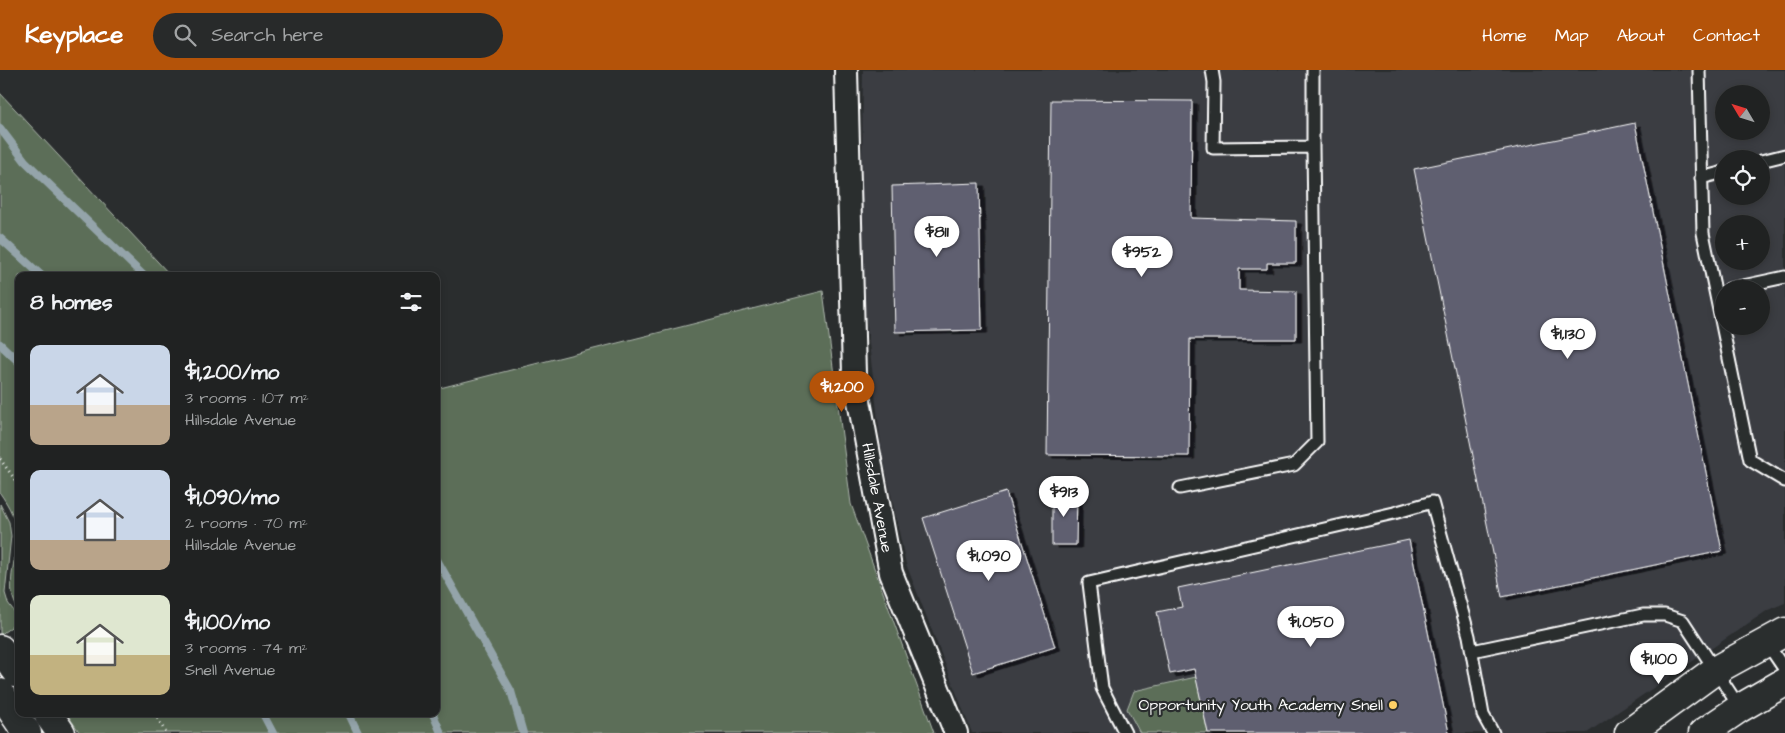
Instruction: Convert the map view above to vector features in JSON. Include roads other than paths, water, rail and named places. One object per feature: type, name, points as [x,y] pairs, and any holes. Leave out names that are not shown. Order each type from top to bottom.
[{"type":"main road","points":[[1629,733],[1714,671],[1775,637]]},
{"type":"main road","points":[[0,649],[15,669]]},
{"type":"main road","points":[[1703,733],[1740,708],[1785,682]]},
{"type":"main road","points":[[0,693],[15,715]]},
{"type":"main road","points":[[16,717],[27,733]]},
{"type":"main road","points":[[50,717],[61,733]]},
{"type":"street","name":"Hillsdale Avenue","points":[[846,70],[854,374],[891,573],[956,733]]},
{"type":"lane","points":[[1212,70],[1214,82],[1212,148],[1313,147]]},
{"type":"lane","points":[[1180,488],[1294,465],[1317,442],[1313,70]]},
{"type":"lane","points":[[1699,70],[1702,233],[1716,280]]},
{"type":"lane","points":[[1770,159],[1785,155]]},
{"type":"lane","points":[[1701,178],[1715,174]]},
{"type":"lane","points":[[1770,280],[1785,277]]},
{"type":"lane","points":[[1727,335],[1750,460],[1785,481]]},
{"type":"lane","points":[[1125,733],[1102,688],[1089,583],[1394,513],[1432,502],[1472,651],[1482,715],[1493,733]]},
{"type":"lane","points":[[1472,651],[1643,616],[1665,615],[1683,621],[1740,708]]},
{"type":"lane","points":[[1775,637],[1785,670]]},
{"type":"waterway","points":[[0,128],[25,161],[140,272]]},
{"type":"waterway","points":[[0,238],[38,272]]},
{"type":"waterway","points":[[0,344],[15,358]]},
{"type":"waterway","points":[[440,565],[511,691],[523,733]]},
{"type":"waterway","points":[[265,717],[273,733]]},
{"type":"waterway","points":[[350,717],[358,733]]},
{"type":"waterway","points":[[434,717],[441,733]]},
{"type":"place","name":"Opportunity Youth Academy Snell","points":[[1393,705]]}]
